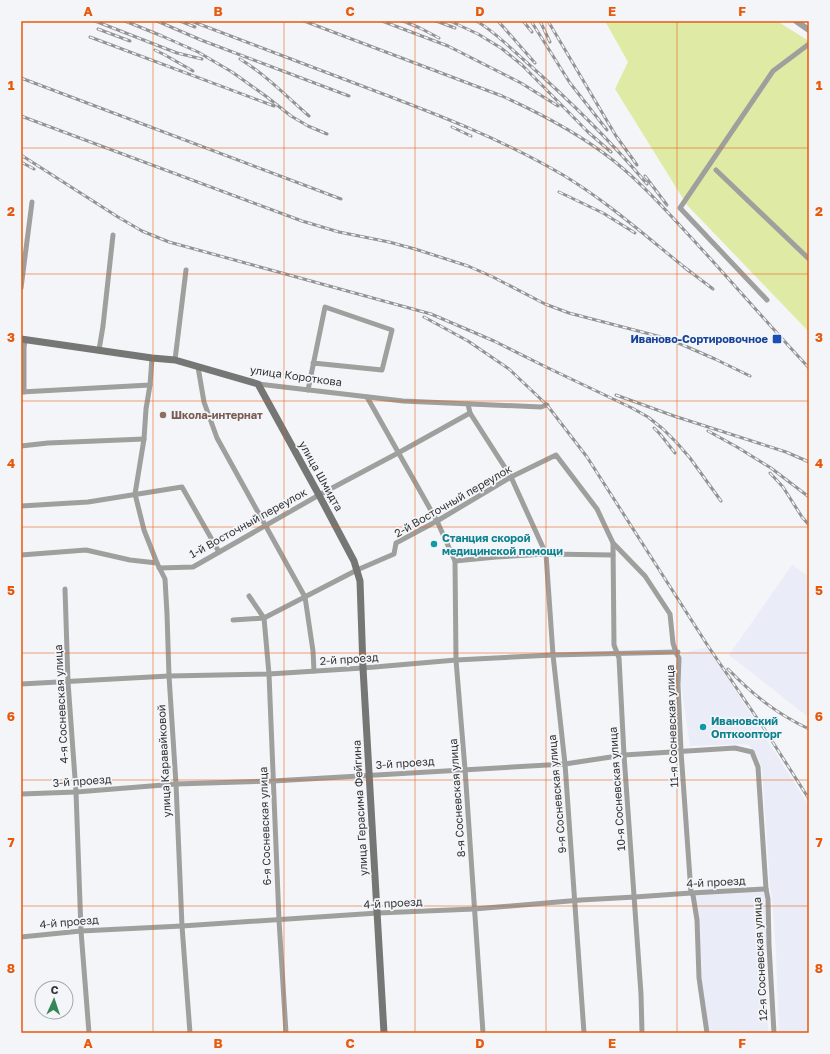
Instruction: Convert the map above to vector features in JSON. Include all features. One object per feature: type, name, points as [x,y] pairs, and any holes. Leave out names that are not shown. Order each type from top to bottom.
[{"type":"main road","name":"улица Короткова","points":[[23,339],[175,360],[258,384]]},
{"type":"main road","name":"улица Шмидта","points":[[258,384],[354,561],[360,581]]},
{"type":"main road","name":"улица Герасима Фейгина","points":[[360,581],[363,668],[384,1033]]},
{"type":"street","points":[[796,21],[809,30]]},
{"type":"street","points":[[767,300],[680,208],[773,71],[809,44]]},
{"type":"street","points":[[716,170],[809,259]]},
{"type":"street","points":[[21,288],[32,202]]},
{"type":"street","points":[[99,350],[113,235]]},
{"type":"street","points":[[175,360],[186,270]]},
{"type":"street","points":[[308,390],[325,307],[392,330],[382,370],[314,363]]},
{"type":"street","points":[[23,339],[22,392],[150,385]]},
{"type":"street","points":[[135,494],[144,439],[152,358]]},
{"type":"street","points":[[198,367],[204,402],[217,438],[305,597],[313,651],[314,671]]},
{"type":"street","name":"улица Короткова","points":[[258,384],[403,401],[541,407],[547,405]]},
{"type":"street","points":[[367,397],[437,521],[455,562],[546,554],[613,555]]},
{"type":"street","points":[[468,404],[470,413],[511,477],[546,554]]},
{"type":"street","name":"1-й Восточный переулок","points":[[21,555],[86,550],[158,565],[193,567],[319,495],[470,413]]},
{"type":"street","points":[[21,446],[48,443],[144,439]]},
{"type":"street","name":"2-й Восточный переулок","points":[[233,620],[264,618],[357,570],[394,554],[396,542],[437,521],[511,477],[556,455]]},
{"type":"street","name":"11-я Сосневская улица","points":[[556,455],[596,509],[613,544],[645,576],[670,614],[673,643],[679,658],[678,685],[681,751],[691,892],[693,895],[697,920],[699,978],[707,1033]]},
{"type":"street","points":[[21,506],[88,502],[182,487],[219,552]]},
{"type":"street","name":"улица Каравайковой","points":[[135,494],[144,530],[165,579],[168,614],[169,676],[176,784],[182,926],[190,1033]]},
{"type":"street","name":"10-я Сосневская улица","points":[[613,544],[614,645],[619,658],[624,755],[642,994],[642,1033]]},
{"type":"street","name":"9-я Сосневская улица","points":[[546,554],[553,655],[565,764],[584,1033]]},
{"type":"street","name":"8-я Сосневская улица","points":[[455,562],[456,660],[483,1033]]},
{"type":"street","name":"4-я Сосневская улица","points":[[65,590],[68,682],[76,792],[81,930],[89,1033]]},
{"type":"street","points":[[249,596],[264,618]]},
{"type":"street","name":"6-я Сосневская улица","points":[[264,618],[269,674],[279,920],[286,1033]]},
{"type":"street","name":"2-й проезд","points":[[21,684],[169,676],[269,674],[456,660],[553,655],[677,652]]},
{"type":"street","name":"3-й проезд","points":[[21,794],[76,792],[176,784],[274,781],[565,764],[624,755],[735,748],[742,749]]},
{"type":"street","name":"12-я Сосневская улица","points":[[742,749],[752,752],[758,767],[766,889],[768,899],[774,1033]]},
{"type":"street","name":"4-й проезд","points":[[21,936],[81,930],[182,926],[378,913],[474,909],[691,892],[766,889]]},
{"type":"shaded area","points":[[792,565],[809,577],[809,713],[807,716],[729,655]]},
{"type":"shaded area","points":[[708,647],[809,806],[809,1033],[779,1033],[772,896],[770,887],[762,768],[758,757],[749,745],[743,744],[690,746],[677,656],[683,653]]},
{"type":"shaded area","points":[[762,889],[765,896],[765,957],[768,1033],[708,1033],[700,978],[694,893]]},
{"type":"green space","points":[[605,21],[777,21],[809,41],[809,332],[687,205],[615,89],[628,62]]},
{"type":"railway","points":[[95,21],[177,53],[202,59]]},
{"type":"railway","points":[[125,21],[198,52],[232,72],[291,116],[308,126],[327,134]]},
{"type":"railway","points":[[157,21],[201,40],[349,96]]},
{"type":"railway","points":[[180,21],[195,27]]},
{"type":"railway","points":[[191,21],[419,108],[493,139],[540,162],[596,197],[689,271]]},
{"type":"railway","points":[[304,21],[502,96],[546,117],[588,142],[614,161],[651,195],[809,368]]},
{"type":"railway","points":[[382,21],[448,46],[521,83],[558,106]]},
{"type":"railway","points":[[403,21],[439,38]]},
{"type":"railway","points":[[436,21],[455,28]]},
{"type":"railway","points":[[450,21],[478,34],[501,48],[522,65],[588,132],[611,152]]},
{"type":"railway","points":[[476,21],[501,39],[572,104],[603,135],[647,184]]},
{"type":"railway","points":[[498,21],[535,63]]},
{"type":"railway","points":[[523,21],[532,32]]},
{"type":"railway","points":[[531,21],[570,83],[607,130]]},
{"type":"railway","points":[[540,21],[550,42]]},
{"type":"railway","points":[[548,21],[616,136],[637,165]]},
{"type":"railway","points":[[98,29],[130,41]]},
{"type":"railway","points":[[90,37],[274,106]]},
{"type":"railway","points":[[155,50],[193,71]]},
{"type":"railway","points":[[240,59],[267,79],[309,116]]},
{"type":"railway","points":[[21,78],[341,199]]},
{"type":"railway","points":[[21,116],[302,221],[339,232],[415,249],[468,266],[545,304],[569,313],[669,339],[750,376]]},
{"type":"railway","points":[[452,127],[471,136]]},
{"type":"railway","points":[[21,155],[142,231],[169,242],[431,314],[494,341],[632,408],[648,417],[677,443],[690,458],[721,501]]},
{"type":"railway","points":[[21,162],[34,169]]},
{"type":"railway","points":[[645,176],[667,205]]},
{"type":"railway","points":[[559,192],[603,213],[635,233]]},
{"type":"railway","points":[[684,267],[713,289]]},
{"type":"railway","points":[[424,317],[468,341],[509,369],[547,405],[587,457],[708,646],[765,730],[809,799]]},
{"type":"railway","points":[[616,395],[674,416],[786,452],[809,462]]},
{"type":"railway","points":[[654,428],[675,453]]},
{"type":"railway","points":[[708,431],[771,468],[809,497]]},
{"type":"railway","points":[[770,473],[783,487],[802,517],[809,525]]},
{"type":"railway","points":[[728,669],[766,703],[786,717],[809,729]]},
{"type":"place","name":"Иваново-Сортировочное","points":[[777,339]]},
{"type":"place","name":"Школа-интернат","points":[[163,415]]},
{"type":"place","name":"Станция скорой медицинской помощи","points":[[434,544]]},
{"type":"place","name":"Ивановский Опткоопторг","points":[[703,727]]}]
